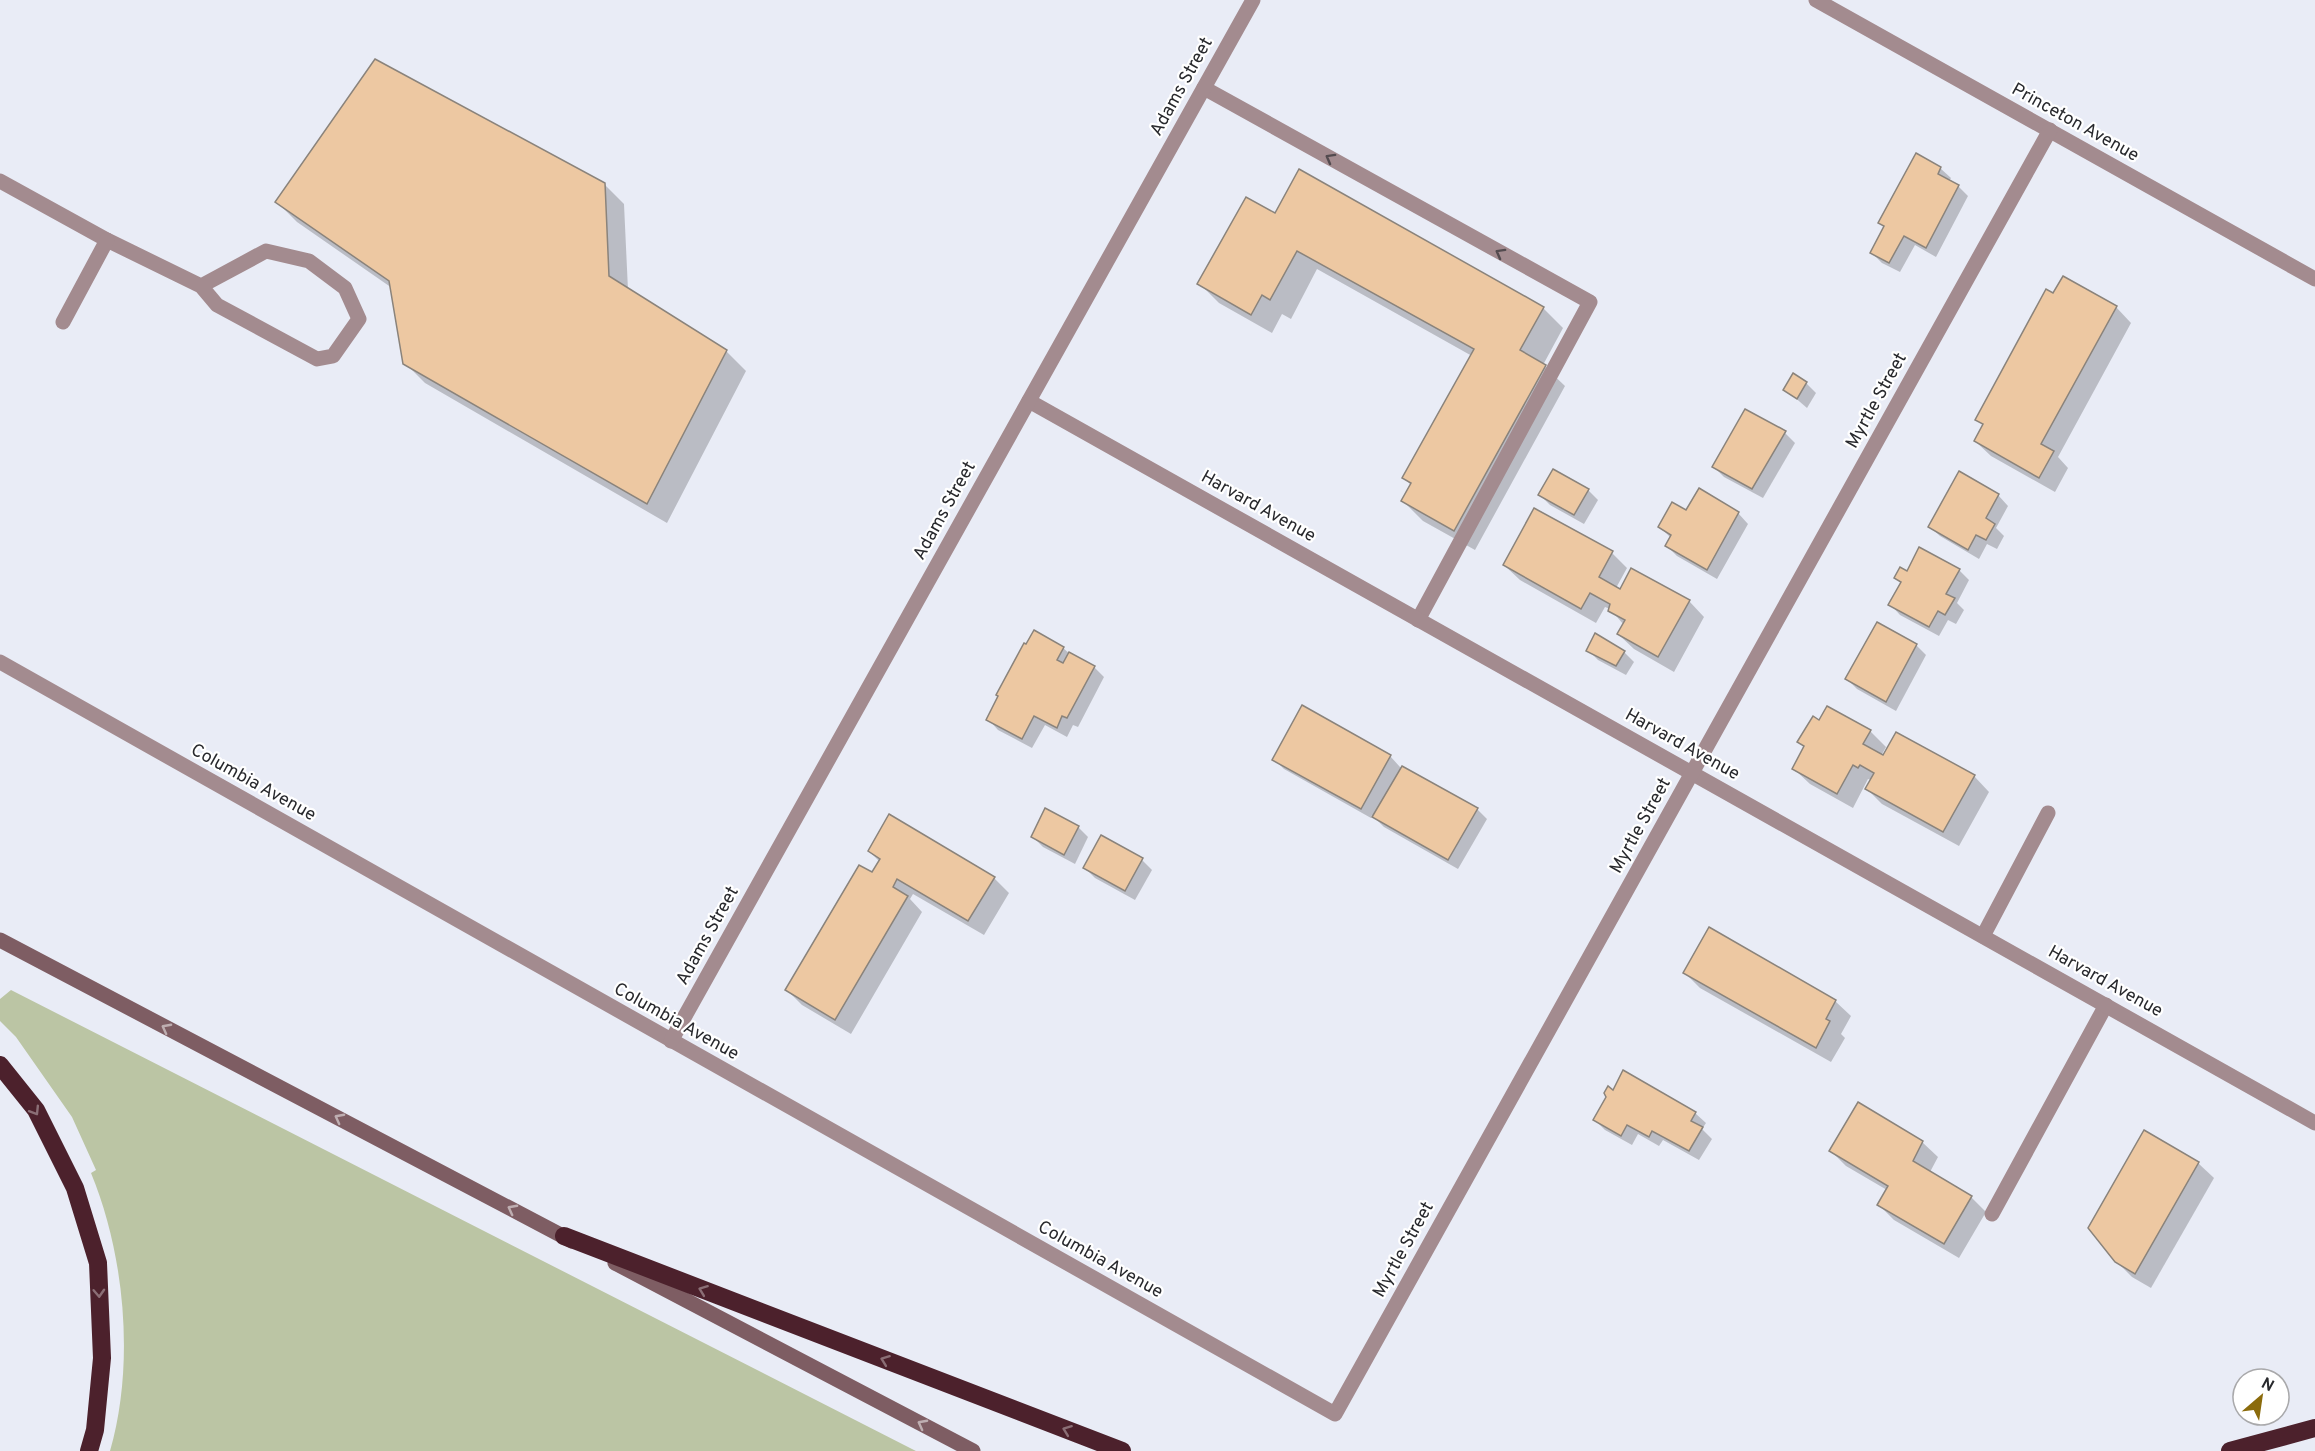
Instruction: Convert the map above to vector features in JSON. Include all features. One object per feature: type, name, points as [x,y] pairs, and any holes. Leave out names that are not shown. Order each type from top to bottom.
[{"type":"highway","points":[[0,1065],[36,1110],[75,1188],[98,1263],[102,1358],[95,1430],[89,1451]]},
{"type":"highway","points":[[564,1236],[1122,1451]]},
{"type":"highway","points":[[2230,1451],[2315,1428]]},
{"type":"main road","points":[[0,940],[974,1451]]},
{"type":"street","name":"Adams Street","points":[[671,1041],[1252,0]]},
{"type":"street","name":"Princeton Avenue","points":[[1816,0],[2315,279]]},
{"type":"street","points":[[1204,88],[1590,302],[1418,620]]},
{"type":"street","name":"Myrtle Street","points":[[1335,1414],[2049,130]]},
{"type":"street","points":[[0,181],[107,240],[201,286],[217,304],[317,359],[333,356],[359,319],[345,288],[309,261],[266,251],[201,286]]},
{"type":"street","points":[[63,322],[107,240]]},
{"type":"street","name":"Harvard Avenue","points":[[1029,401],[2315,1123]]},
{"type":"street","name":"Columbia Avenue","points":[[0,662],[1335,1414]]},
{"type":"street","points":[[1983,936],[2048,813]]},
{"type":"street","points":[[1992,1214],[2106,1005]]},
{"type":"green space","points":[[11,990],[916,1451],[110,1451],[118,1418],[124,1347],[119,1274],[112,1239],[91,1173],[96,1170],[72,1117],[16,1037],[0,1021],[0,999]]},
{"type":"building","points":[[375,59],[605,183],[609,276],[727,350],[647,504],[403,364],[389,281],[275,202]]},
{"type":"building","points":[[1916,153],[1941,167],[1938,174],[1959,185],[1926,248],[1904,236],[1889,263],[1870,253],[1884,226],[1878,223]]},
{"type":"building","points":[[1299,169],[1544,307],[1520,350],[1546,365],[1454,531],[1401,501],[1411,483],[1402,478],[1474,349],[1297,251],[1270,300],[1262,295],[1251,315],[1197,284],[1246,197],[1275,213]]},
{"type":"building","points":[[2063,276],[2117,306],[2041,444],[2054,451],[2039,478],[1974,441],[1983,424],[1975,420],[2046,289],[2053,293]]},
{"type":"building","points":[[1793,373],[1807,382],[1797,399],[1783,390]]},
{"type":"building","points":[[1745,409],[1786,431],[1752,489],[1712,467]]},
{"type":"building","points":[[1553,469],[1589,489],[1574,515],[1538,495]]},
{"type":"building","points":[[1959,471],[1999,494],[1986,518],[1995,524],[1986,540],[1976,535],[1968,550],[1928,527]]},
{"type":"building","points":[[1699,488],[1739,512],[1707,570],[1665,546],[1671,535],[1658,527],[1672,502],[1686,510]]},
{"type":"building","points":[[1534,508],[1613,551],[1599,577],[1620,589],[1631,568],[1690,600],[1658,657],[1617,634],[1625,620],[1608,611],[1610,604],[1590,593],[1581,609],[1503,565]]},
{"type":"building","points":[[1919,547],[1960,569],[1946,594],[1955,598],[1945,615],[1938,611],[1929,627],[1888,605],[1901,582],[1894,578],[1900,567],[1907,571]]},
{"type":"building","points":[[1877,622],[1917,644],[1886,702],[1845,679]]},
{"type":"building","points":[[1034,630],[1064,647],[1057,660],[1063,663],[1069,652],[1095,666],[1067,718],[1062,716],[1057,728],[1034,716],[1022,739],[986,720],[998,696],[996,695],[1024,643],[1026,644]]},
{"type":"building","points":[[1595,633],[1625,651],[1616,666],[1586,651]]},
{"type":"building","points":[[1302,705],[1391,755],[1361,809],[1272,760]]},
{"type":"building","points":[[1827,706],[1871,730],[1863,744],[1883,755],[1896,732],[1975,775],[1943,832],[1865,789],[1874,773],[1860,765],[1858,768],[1853,765],[1837,794],[1792,769],[1804,746],[1797,742],[1813,716],[1819,720]]},
{"type":"building","points":[[1402,766],[1478,808],[1448,860],[1372,817]]},
{"type":"building","points":[[1045,808],[1079,826],[1064,855],[1031,837]]},
{"type":"building","points":[[889,814],[995,877],[968,921],[897,879],[893,887],[908,896],[835,1020],[785,990],[859,865],[872,872],[880,859],[868,851]]},
{"type":"building","points":[[1101,835],[1143,858],[1125,891],[1083,868]]},
{"type":"building","points":[[1709,927],[1836,1000],[1826,1019],[1830,1021],[1816,1048],[1683,973]]},
{"type":"building","points":[[1623,1070],[1696,1112],[1691,1121],[1703,1127],[1689,1151],[1652,1131],[1649,1137],[1627,1125],[1621,1136],[1593,1120],[1606,1097],[1604,1093],[1608,1086],[1613,1090]]},
{"type":"building","points":[[1858,1102],[1923,1141],[1913,1161],[1972,1196],[1944,1244],[1877,1205],[1888,1186],[1829,1151]]},
{"type":"building","points":[[2144,1130],[2199,1162],[2135,1274],[2115,1262],[2088,1228]]}]
